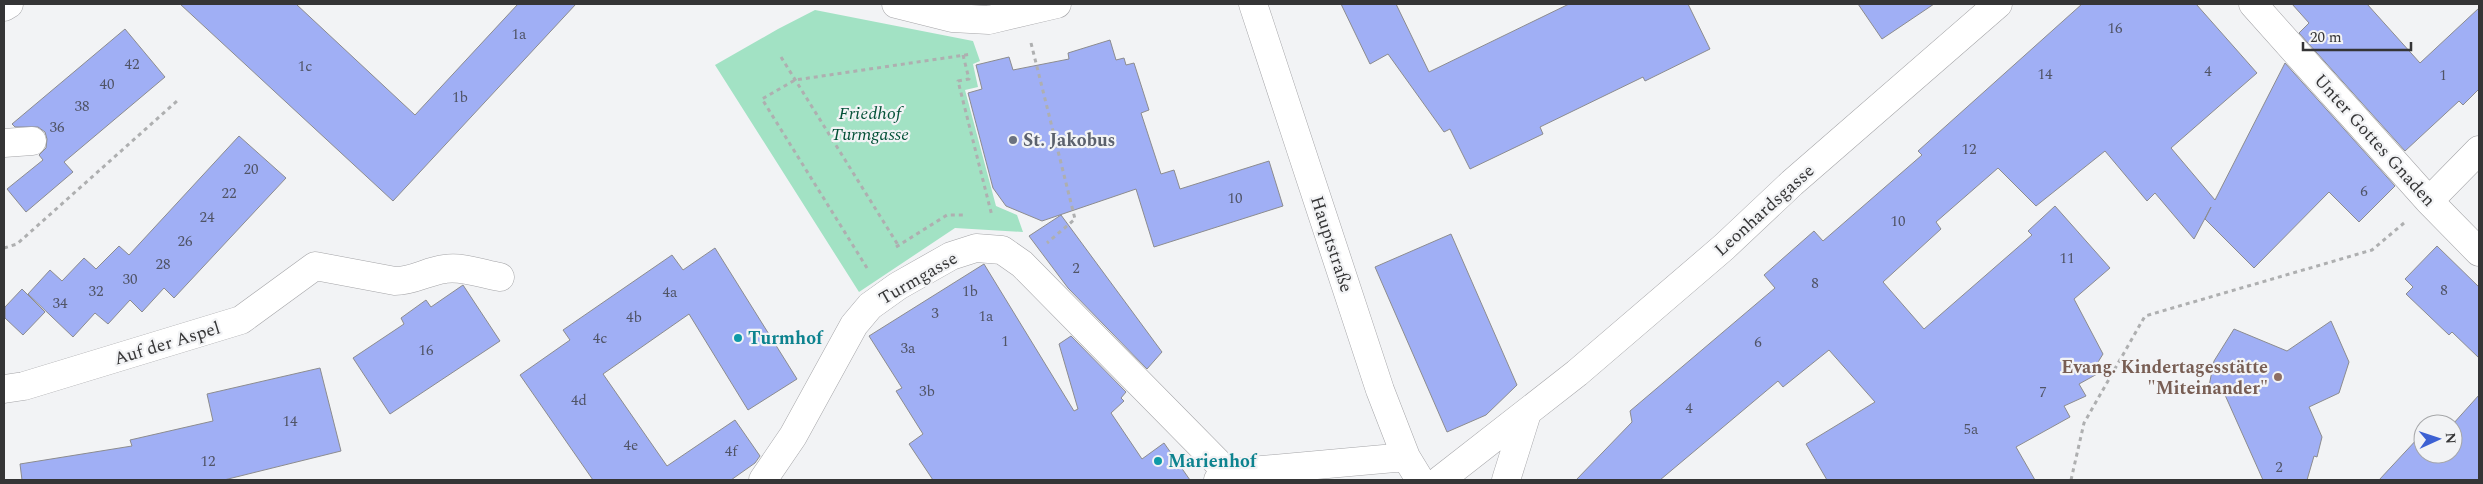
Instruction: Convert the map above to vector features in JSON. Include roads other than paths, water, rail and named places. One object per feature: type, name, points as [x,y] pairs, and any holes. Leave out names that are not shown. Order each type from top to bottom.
[{"type":"street","points":[[4,7],[9,4]]},
{"type":"street","points":[[896,4],[952,18],[989,20],[1057,4]]},
{"type":"street","name":"Hauptstraße","points":[[1253,4],[1380,390],[1406,457],[1420,480]]},
{"type":"street","name":"Leonhardsgasse","points":[[1440,480],[1527,413],[1724,247],[1792,183],[1998,4]]},
{"type":"street","name":"Unter Gottes Gnaden","points":[[2253,4],[2429,201],[2479,252]]},
{"type":"street","points":[[4,143],[32,141]]},
{"type":"street","points":[[2429,201],[2479,150]]},
{"type":"street","name":"Turmgasse","points":[[763,480],[800,440],[854,326],[870,306],[951,256],[976,248],[1002,250],[1022,264],[1223,477]]},
{"type":"street","name":"Auf der Aspel","points":[[4,389],[24,386],[241,320],[315,266],[395,281],[408,281],[439,270],[455,268],[500,277]]},
{"type":"street","points":[[1506,480],[1527,413]]},
{"type":"street","points":[[1223,477],[1406,457]]},
{"type":"place","name":"St. Jakobus","points":[[1013,140]]},
{"type":"place","name":"Turmhof","points":[[738,338]]},
{"type":"place","name":"Evang. Kindertagesstätte \"Miteinander\"","points":[[2278,377]]},
{"type":"place","name":"Marienhof","points":[[1158,461]]},
{"type":"park label","name":"Friedhof Turmgasse","points":[[870,123]]}]
